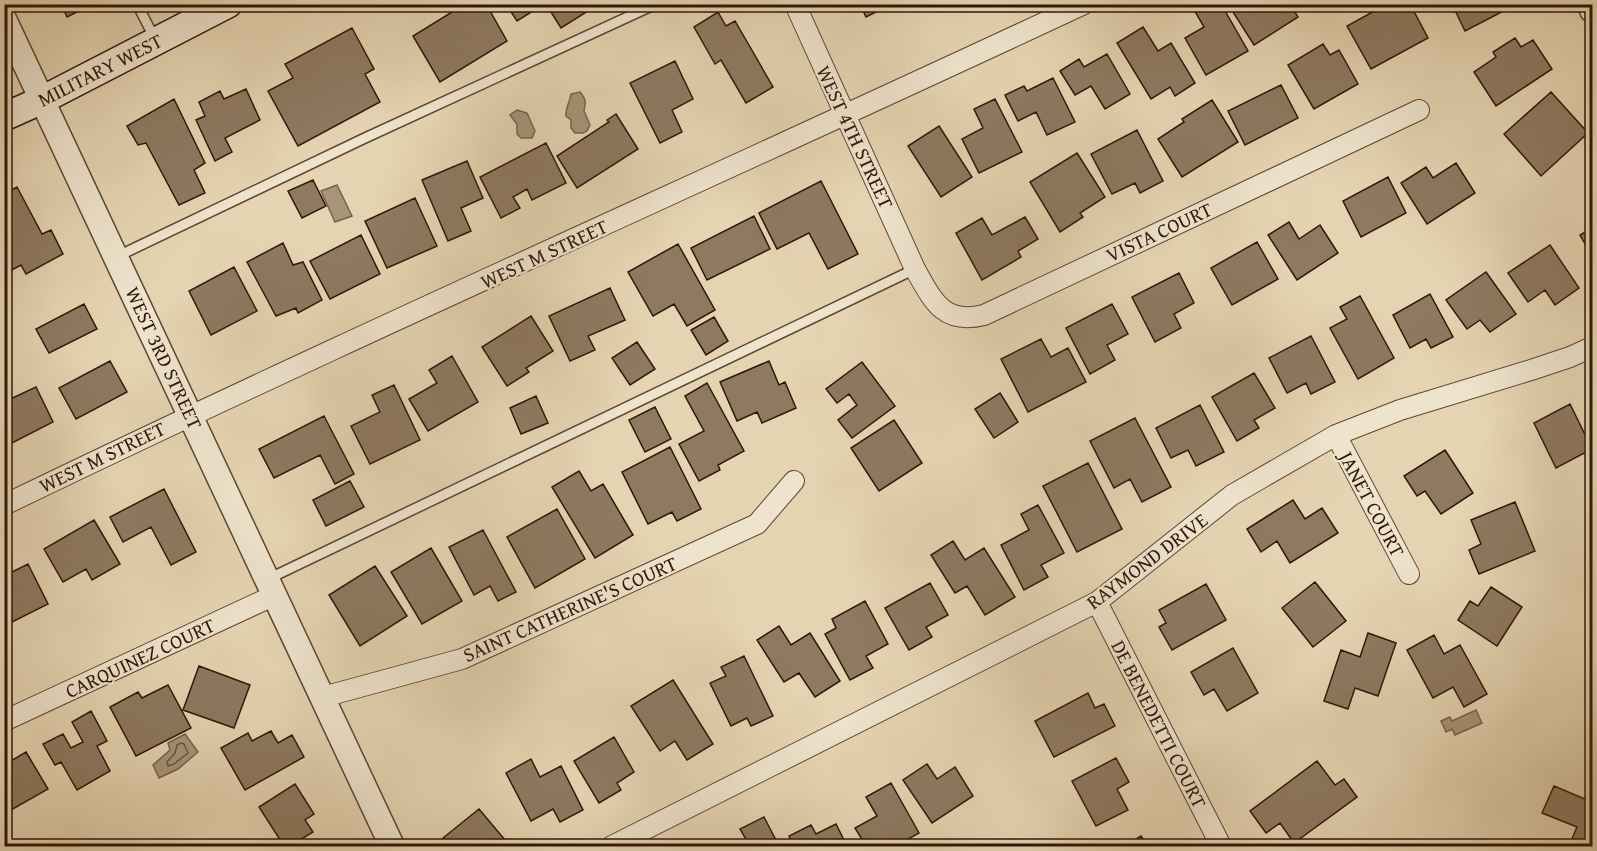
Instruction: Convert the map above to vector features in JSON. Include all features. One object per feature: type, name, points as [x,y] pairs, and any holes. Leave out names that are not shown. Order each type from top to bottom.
[{"type":"main road","name":"MILITARY WEST","points":[[4,117],[42,100],[228,4]]},
{"type":"street","name":"WEST 4TH STREET","points":[[795,4],[915,269]]},
{"type":"street","name":"WEST M STREET","points":[[4,505],[190,415],[845,116],[1084,4]]},
{"type":"street","points":[[1590,4],[1593,10]]},
{"type":"street","name":"WEST 3RD STREET","points":[[4,19],[392,846]]},
{"type":"street","name":"VISTA COURT","points":[[915,269],[927,291],[939,306],[952,316],[967,319],[984,315],[1419,110]]},
{"type":"street","name":"RAYMOND DRIVE","points":[[612,846],[1097,602],[1232,495],[1336,435],[1400,410],[1531,370],[1593,347]]},
{"type":"street","name":"JANET COURT","points":[[1336,435],[1409,574]]},
{"type":"street","name":"SAINT CATHERINE'S COURT","points":[[323,697],[462,659],[483,650],[757,524],[794,481]]},
{"type":"street","name":"CARQUINEZ COURT","points":[[4,721],[272,587]]},
{"type":"street","name":"DE BENEDETTI COURT","points":[[1097,602],[1221,846]]},
{"type":"lane","points":[[137,4],[156,41]]},
{"type":"lane","points":[[116,257],[365,138],[656,4]]},
{"type":"lane","points":[[272,587],[915,269]]},
{"type":"water","points":[[580,92],[590,125],[587,131],[575,133],[571,128],[571,120],[566,116],[566,110],[571,94]]},
{"type":"water","points":[[517,110],[527,113],[535,131],[532,138],[521,138],[517,134],[517,124],[510,115]]},
{"type":"water","points":[[337,185],[352,216],[335,222],[321,191]]},
{"type":"water","points":[[1476,710],[1482,723],[1455,735],[1452,729],[1446,732],[1441,721],[1450,717],[1452,721]]},
{"type":"water","points":[[185,734],[198,752],[178,769],[159,778],[153,765],[170,750],[168,743]]},
{"type":"building","points":[[61,4],[93,4],[67,17]]},
{"type":"building","points":[[465,4],[486,4],[507,41],[440,82],[413,36]]},
{"type":"building","points":[[506,4],[544,4],[517,21]]},
{"type":"building","points":[[546,4],[584,4],[588,11],[561,28]]},
{"type":"building","points":[[860,4],[888,4],[888,6],[866,17]]},
{"type":"building","points":[[1199,4],[1221,4],[1248,51],[1206,75],[1185,38],[1204,27],[1193,8]]},
{"type":"building","points":[[1228,4],[1290,4],[1298,17],[1254,45]]},
{"type":"building","points":[[1387,4],[1410,4],[1428,38],[1371,69],[1347,26]]},
{"type":"building","points":[[1452,4],[1515,4],[1515,5],[1465,31]]},
{"type":"building","points":[[718,12],[726,26],[735,21],[773,87],[746,103],[721,60],[715,64],[694,27]]},
{"type":"building","points":[[1143,27],[1158,51],[1171,43],[1195,83],[1175,96],[1170,87],[1151,99],[1117,43]]},
{"type":"building","points":[[352,28],[374,69],[365,74],[380,102],[298,146],[268,91],[293,78],[285,64]]},
{"type":"building","points":[[1515,38],[1521,47],[1533,40],[1552,69],[1496,106],[1474,72],[1496,57],[1493,52]]},
{"type":"building","points":[[1323,44],[1330,55],[1339,50],[1358,84],[1314,109],[1288,65]]},
{"type":"building","points":[[1107,54],[1130,94],[1105,109],[1091,86],[1075,95],[1060,71],[1079,59],[1084,67]]},
{"type":"building","points":[[675,61],[693,99],[672,110],[682,132],[660,143],[630,83]]},
{"type":"building","points":[[1053,78],[1075,122],[1047,135],[1036,112],[1018,121],[1005,95],[1024,86],[1027,91]]},
{"type":"building","points":[[1281,85],[1298,118],[1245,145],[1228,111]]},
{"type":"building","points":[[246,89],[260,120],[225,138],[232,152],[215,161],[196,120],[205,116],[199,102],[220,91],[224,99]]},
{"type":"building","points":[[1551,92],[1588,133],[1541,176],[1504,134]]},
{"type":"building","points":[[174,99],[205,163],[194,170],[205,193],[179,205],[146,143],[138,145],[127,126]]},
{"type":"building","points":[[995,99],[1022,152],[979,173],[962,139],[983,128],[974,109]]},
{"type":"building","points":[[1212,100],[1238,142],[1182,177],[1158,139],[1184,122],[1182,119]]},
{"type":"building","points":[[616,114],[638,149],[577,188],[557,156],[609,122],[607,120]]},
{"type":"building","points":[[939,126],[972,177],[941,197],[908,146]]},
{"type":"building","points":[[1137,130],[1163,181],[1140,193],[1135,183],[1112,194],[1091,154]]},
{"type":"building","points":[[546,143],[566,183],[532,200],[527,189],[513,197],[520,208],[501,218],[480,177]]},
{"type":"building","points":[[1077,153],[1105,197],[1080,213],[1083,217],[1060,232],[1030,182]]},
{"type":"building","points":[[467,161],[483,198],[461,208],[471,231],[448,241],[422,180]]},
{"type":"building","points":[[1456,163],[1475,193],[1427,224],[1401,183],[1426,167],[1433,178]]},
{"type":"building","points":[[1388,177],[1406,213],[1361,237],[1343,201]]},
{"type":"building","points":[[313,180],[326,206],[302,218],[288,191]]},
{"type":"building","points":[[821,181],[858,254],[828,269],[809,233],[777,249],[759,213]]},
{"type":"building","points":[[17,187],[42,234],[51,230],[63,254],[26,274],[21,265],[8,272],[4,267],[4,194]]},
{"type":"building","points":[[415,198],[437,246],[387,268],[365,221]]},
{"type":"building","points":[[754,216],[770,249],[707,280],[691,248]]},
{"type":"building","points":[[1025,217],[1038,239],[1018,251],[1021,257],[982,280],[956,233],[982,218],[992,235]]},
{"type":"building","points":[[1289,222],[1299,239],[1320,225],[1338,253],[1297,280],[1268,235]]},
{"type":"building","points":[[1592,228],[1592,256],[1580,235]]},
{"type":"building","points":[[361,235],[380,274],[330,299],[310,261]]},
{"type":"building","points":[[1257,242],[1278,279],[1232,305],[1211,268]]},
{"type":"building","points":[[283,243],[293,265],[303,262],[322,300],[298,313],[296,308],[276,316],[247,262]]},
{"type":"building","points":[[678,244],[715,310],[687,326],[674,304],[653,316],[628,272]]},
{"type":"building","points":[[1550,245],[1579,288],[1555,305],[1545,290],[1528,302],[1508,273]]},
{"type":"building","points":[[234,267],[257,311],[211,335],[189,291]]},
{"type":"building","points":[[1486,272],[1516,314],[1490,332],[1480,320],[1467,329],[1446,300]]},
{"type":"building","points":[[1179,273],[1194,303],[1174,314],[1181,328],[1155,342],[1132,297]]},
{"type":"building","points":[[610,288],[625,320],[588,336],[595,350],[570,361],[549,316]]},
{"type":"building","points":[[1430,294],[1453,337],[1431,348],[1426,339],[1410,348],[1393,315]]},
{"type":"building","points":[[1360,296],[1394,358],[1358,379],[1330,328],[1347,319],[1340,307]]},
{"type":"building","points":[[84,304],[97,329],[49,353],[36,329]]},
{"type":"building","points":[[1112,304],[1128,334],[1107,345],[1115,360],[1090,374],[1066,328]]},
{"type":"building","points":[[531,316],[553,351],[526,368],[529,372],[507,386],[482,347]]},
{"type":"building","points":[[714,317],[728,341],[706,355],[691,330]]},
{"type":"building","points":[[1311,336],[1335,382],[1311,394],[1306,383],[1287,393],[1269,358]]},
{"type":"building","points":[[1041,339],[1051,357],[1068,348],[1086,382],[1028,412],[1001,359]]},
{"type":"building","points":[[637,342],[655,369],[630,385],[612,358]]},
{"type":"building","points":[[452,356],[478,402],[428,431],[409,399],[437,383],[429,370]]},
{"type":"building","points":[[110,361],[127,392],[76,419],[59,388]]},
{"type":"building","points":[[769,361],[779,385],[785,382],[796,408],[762,423],[757,412],[737,421],[720,382]]},
{"type":"building","points":[[862,362],[895,406],[852,438],[838,420],[857,405],[849,394],[837,403],[826,389]]},
{"type":"building","points":[[1254,373],[1275,408],[1254,420],[1259,428],[1237,441],[1212,397]]},
{"type":"building","points":[[707,383],[744,451],[718,465],[720,470],[699,481],[679,444],[704,431],[685,396]]},
{"type":"building","points":[[394,385],[420,440],[370,464],[351,426],[380,412],[372,395]]},
{"type":"building","points":[[36,387],[53,422],[6,446],[4,402]]},
{"type":"building","points":[[1000,393],[1018,422],[994,438],[975,409]]},
{"type":"building","points":[[536,396],[548,423],[521,434],[510,408]]},
{"type":"building","points":[[1570,404],[1592,449],[1556,468],[1534,423]]},
{"type":"building","points":[[1200,405],[1224,452],[1196,466],[1188,450],[1171,458],[1156,428]]},
{"type":"building","points":[[655,407],[671,439],[645,452],[629,420]]},
{"type":"building","points":[[324,416],[354,474],[335,484],[320,455],[274,478],[259,449]]},
{"type":"building","points":[[1135,418],[1171,487],[1142,502],[1130,479],[1114,488],[1090,441]]},
{"type":"building","points":[[894,420],[922,463],[879,491],[851,448]]},
{"type":"building","points":[[670,447],[701,509],[677,521],[672,512],[648,524],[622,472]]},
{"type":"building","points":[[1445,450],[1473,493],[1441,514],[1425,491],[1417,496],[1404,476]]},
{"type":"building","points":[[1088,463],[1122,529],[1077,552],[1043,486]]},
{"type":"building","points":[[579,471],[591,491],[603,484],[633,535],[595,558],[552,487]]},
{"type":"building","points":[[350,481],[364,507],[326,526],[313,500]]},
{"type":"building","points":[[164,489],[196,552],[171,565],[151,527],[123,542],[110,517]]},
{"type":"building","points":[[1293,500],[1305,519],[1322,508],[1338,533],[1290,563],[1277,541],[1261,552],[1247,529]]},
{"type":"building","points":[[1515,502],[1535,551],[1479,574],[1469,550],[1481,544],[1471,520]]},
{"type":"building","points":[[1038,505],[1064,553],[1041,565],[1048,577],[1024,590],[1001,545],[1029,530],[1021,514]]},
{"type":"building","points":[[557,509],[585,559],[535,588],[507,537]]},
{"type":"building","points":[[94,520],[120,564],[92,580],[86,569],[63,582],[44,549]]},
{"type":"building","points":[[483,530],[516,592],[498,601],[490,586],[474,595],[449,547]]},
{"type":"building","points":[[953,541],[965,560],[984,548],[1015,597],[985,615],[967,586],[955,593],[931,555]]},
{"type":"building","points":[[431,548],[462,601],[422,624],[391,572]]},
{"type":"building","points":[[28,564],[48,604],[6,625],[4,576]]},
{"type":"building","points":[[375,566],[407,616],[360,646],[329,595]]},
{"type":"building","points":[[1315,582],[1346,621],[1313,647],[1282,608]]},
{"type":"building","points":[[930,583],[948,615],[926,627],[932,637],[909,650],[885,608]]},
{"type":"building","points":[[1206,584],[1226,620],[1172,650],[1159,627],[1166,623],[1159,610]]},
{"type":"building","points":[[1491,587],[1522,607],[1497,646],[1458,620],[1470,601],[1478,606]]},
{"type":"building","points":[[865,601],[888,644],[866,656],[873,668],[850,680],[825,634],[836,628],[832,619]]},
{"type":"building","points":[[779,626],[791,645],[810,633],[840,681],[815,697],[799,673],[784,682],[757,640]]},
{"type":"building","points":[[1368,633],[1396,643],[1378,696],[1355,688],[1348,709],[1324,701],[1341,650],[1360,657]]},
{"type":"building","points":[[1434,635],[1444,654],[1460,645],[1487,694],[1464,707],[1453,687],[1433,698],[1407,650]]},
{"type":"building","points":[[1233,648],[1258,693],[1227,711],[1214,689],[1204,695],[1191,672]]},
{"type":"building","points":[[744,656],[773,716],[751,726],[747,718],[731,726],[710,683],[726,676],[721,667]]},
{"type":"building","points":[[199,666],[250,685],[234,728],[183,710]]},
{"type":"building","points":[[4,674],[11,686],[4,690]]},
{"type":"building","points":[[673,680],[713,744],[687,760],[675,741],[660,751],[631,706]]},
{"type":"building","points":[[168,685],[191,728],[136,756],[110,707],[138,692],[142,698]]},
{"type":"building","points":[[1088,693],[1095,708],[1104,704],[1115,726],[1054,757],[1035,721]]},
{"type":"building","points":[[91,711],[107,741],[97,746],[110,771],[77,790],[61,762],[55,765],[43,744],[63,734],[71,748],[83,742],[72,722]]},
{"type":"building","points":[[271,731],[278,743],[292,735],[304,757],[245,790],[221,748],[248,733],[252,741]]},
{"type":"building","points":[[614,737],[634,772],[617,783],[621,790],[599,803],[574,761]]},
{"type":"building","points":[[26,752],[48,789],[4,814],[4,765]]},
{"type":"building","points":[[1116,758],[1129,782],[1117,789],[1128,810],[1096,826],[1072,781]]},
{"type":"building","points":[[531,759],[540,777],[561,766],[583,810],[560,822],[553,809],[531,821],[506,773]]},
{"type":"building","points":[[1317,761],[1335,785],[1344,779],[1357,797],[1294,843],[1280,823],[1266,833],[1250,811]]},
{"type":"building","points":[[927,764],[937,779],[955,767],[973,796],[932,823],[903,780]]},
{"type":"building","points":[[891,783],[919,833],[896,846],[866,846],[855,828],[877,816],[866,797]]},
{"type":"building","points":[[295,784],[314,814],[305,820],[313,832],[290,846],[284,846],[259,807]]},
{"type":"building","points":[[1554,786],[1592,802],[1592,846],[1569,846],[1577,827],[1542,813]]},
{"type":"building","points":[[479,809],[510,846],[450,846],[443,838]]},
{"type":"building","points":[[764,817],[779,846],[736,846],[747,841],[740,829]]},
{"type":"building","points":[[836,824],[847,846],[794,846],[789,836],[811,825],[816,834]]},
{"type":"building","points":[[1141,836],[1148,846],[1124,846]]}]
